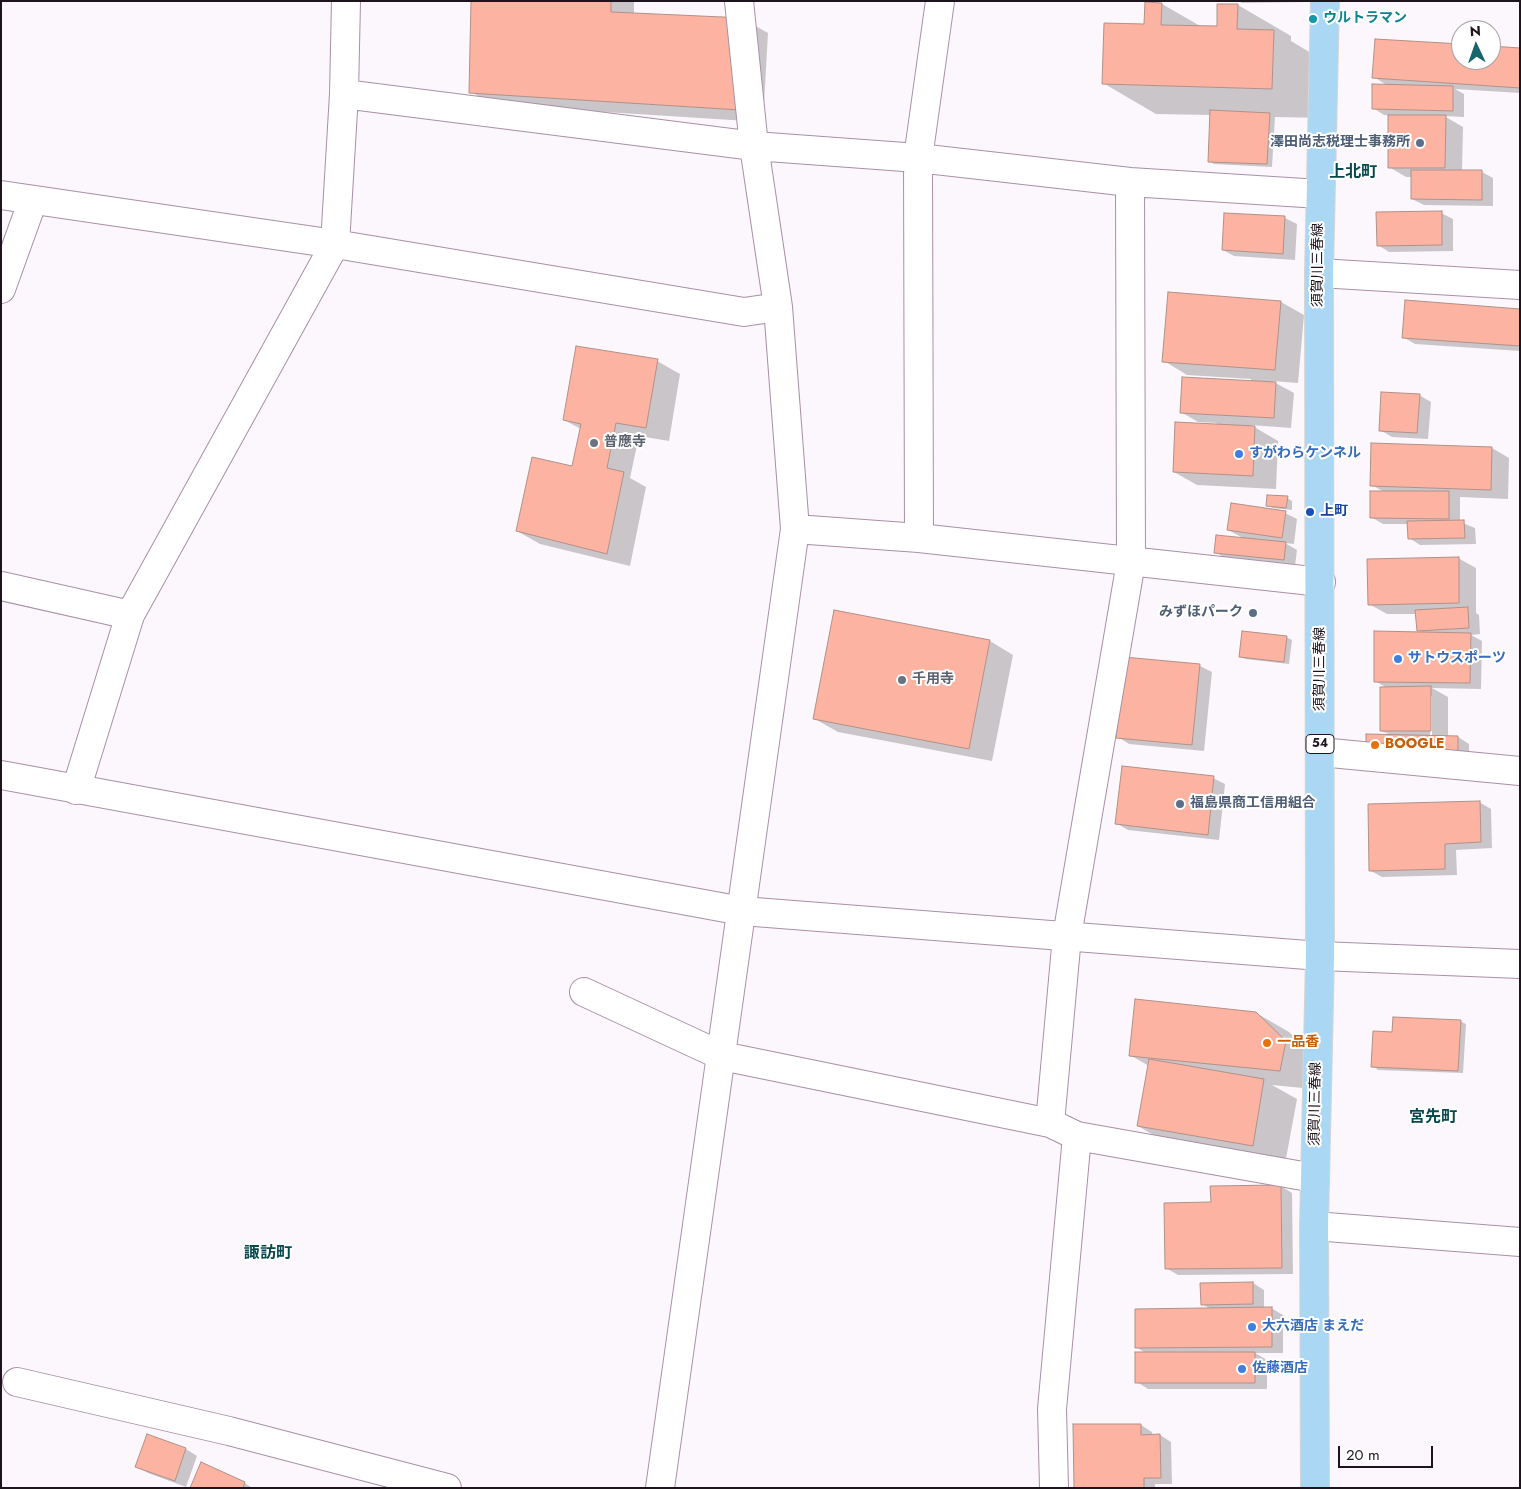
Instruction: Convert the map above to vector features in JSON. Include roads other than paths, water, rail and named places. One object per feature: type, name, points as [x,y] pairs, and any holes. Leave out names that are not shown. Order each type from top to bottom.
[{"type":"main road","name":"須賀川三春線","points":[[1315,1488],[1314,1178],[1320,956],[1321,582],[1319,273],[1325,1]]},
{"type":"street","points":[[76,790],[130,615],[335,244],[344,94],[346,1]]},
{"type":"street","points":[[660,1488],[795,529],[778,307],[754,146],[739,1]]},
{"type":"street","points":[[919,538],[918,158],[940,1]]},
{"type":"street","points":[[344,94],[754,146],[918,158],[1130,182],[1320,194]]},
{"type":"street","points":[[1050,1124],[1067,936],[1131,562],[1130,182]]},
{"type":"street","points":[[1,195],[335,244],[744,312],[778,307]]},
{"type":"street","points":[[1,288],[33,200]]},
{"type":"street","points":[[1319,273],[1520,285]]},
{"type":"street","points":[[795,529],[919,538],[1321,582]]},
{"type":"street","points":[[1,586],[130,615]]},
{"type":"street","points":[[1320,752],[1520,771]]},
{"type":"street","points":[[1,775],[742,910],[1320,956],[1520,964]]},
{"type":"street","points":[[584,992],[722,1056],[1050,1124],[1077,1136],[1314,1178]]},
{"type":"street","points":[[1054,1488],[1052,1409],[1077,1136]]},
{"type":"street","points":[[1314,1226],[1520,1242]]},
{"type":"street","points":[[17,1382],[229,1431],[447,1488]]},
{"type":"place","name":"ウルトラマン","points":[[1313,19]]},
{"type":"place","name":"澤田尚志税理士事務所","points":[[1420,143]]},
{"type":"place","name":"普應寺","points":[[594,443]]},
{"type":"place","name":"すがわらケンネル","points":[[1239,454]]},
{"type":"place","name":"上町","points":[[1310,512]]},
{"type":"place","name":"みずほパーク","points":[[1253,613]]},
{"type":"place","name":"サトウスポーツ","points":[[1398,659]]},
{"type":"place","name":"千用寺","points":[[902,680]]},
{"type":"place","name":"BOOGLE","points":[[1375,745]]},
{"type":"place","name":"福島県商工信用組合","points":[[1180,804]]},
{"type":"place","name":"一品香","points":[[1267,1043]]},
{"type":"place","name":"大六酒店 まえだ","points":[[1252,1327]]},
{"type":"place","name":"佐藤酒店","points":[[1242,1369]]},
{"type":"district","name":"上北町","points":[[1353,173]]},
{"type":"district","name":"宮先町","points":[[1433,1118]]},
{"type":"district","name":"諏訪町","points":[[268,1254]]}]
